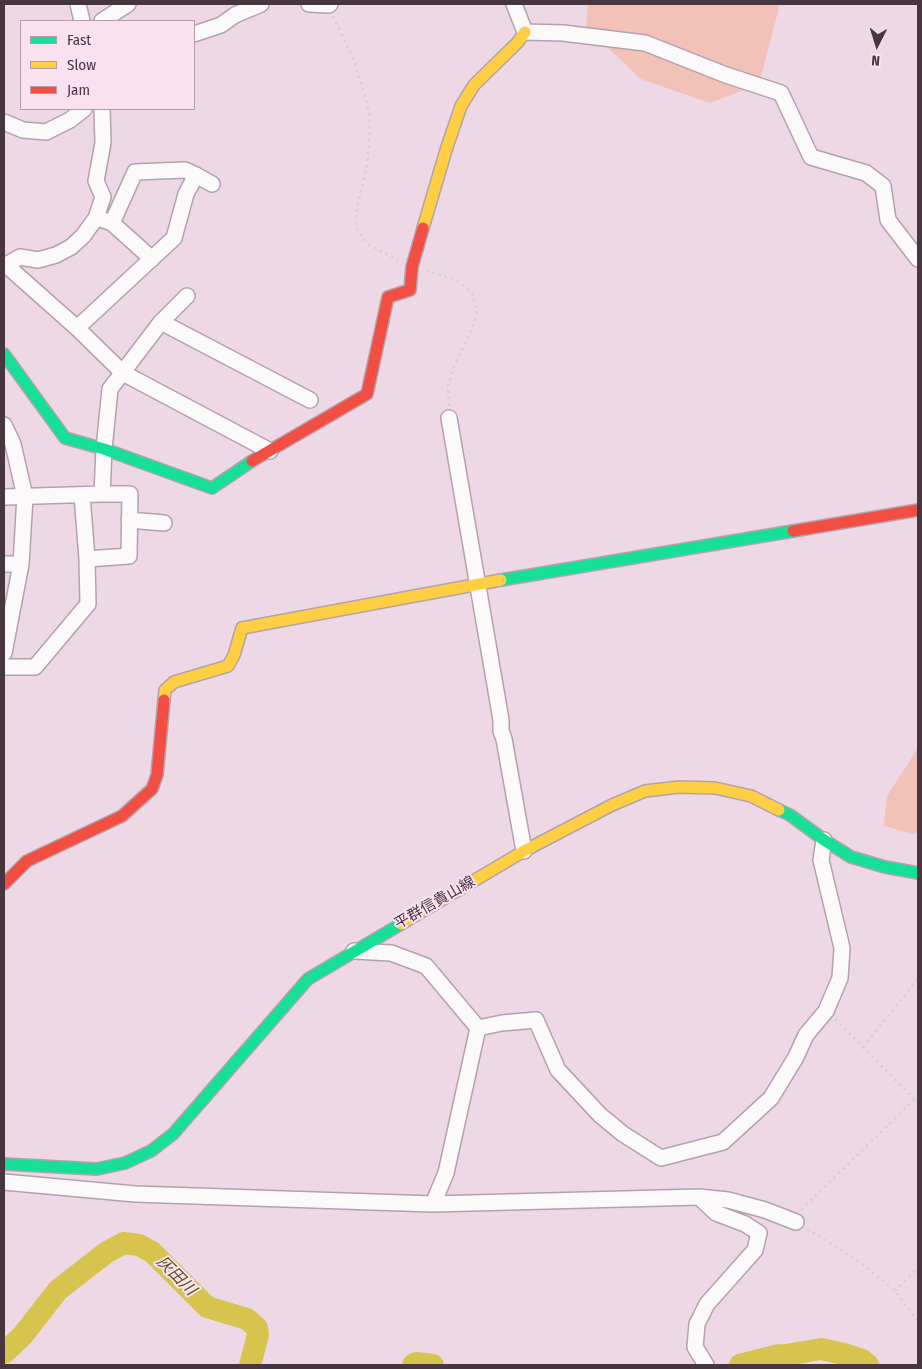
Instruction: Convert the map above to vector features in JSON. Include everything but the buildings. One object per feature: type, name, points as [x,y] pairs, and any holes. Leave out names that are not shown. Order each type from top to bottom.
[{"type":"street","points":[[78,4],[82,20]]},
{"type":"street","points":[[104,20],[128,4]]},
{"type":"street","points":[[195,34],[221,25],[231,9],[261,4]]},
{"type":"street","points":[[309,4],[329,5]]},
{"type":"street","points":[[514,4],[524,32]]},
{"type":"street","points":[[524,32],[563,33],[645,43],[726,75],[781,93],[810,157],[866,173],[883,186],[888,220],[918,259]]},
{"type":"street","points":[[4,354],[65,438],[104,449],[212,488],[270,451],[367,394],[388,296],[410,290],[412,267],[461,106],[474,85],[518,42],[524,32]]},
{"type":"street","points":[[4,122],[23,130],[46,132],[70,120],[83,110]]},
{"type":"street","points":[[102,110],[103,143],[96,181],[103,197],[96,218],[83,236],[71,247],[56,255],[38,260],[20,257],[5,266],[77,328],[123,373],[270,451]]},
{"type":"street","points":[[112,223],[135,172],[185,170],[212,184]]},
{"type":"street","points":[[77,328],[174,238],[186,194],[196,175]]},
{"type":"street","points":[[96,218],[112,223],[152,259]]},
{"type":"street","points":[[102,494],[110,389],[162,322],[186,296]]},
{"type":"street","points":[[162,322],[310,400]]},
{"type":"street","points":[[449,418],[501,720],[501,731],[524,851]]},
{"type":"street","points":[[4,427],[13,444],[25,497],[20,564],[4,653]]},
{"type":"street","points":[[4,497],[130,494],[129,556],[87,559]]},
{"type":"street","points":[[4,667],[35,667],[88,604],[82,495]]},
{"type":"street","points":[[4,884],[27,861],[122,816],[152,789],[157,775],[166,690],[174,682],[228,666],[234,655],[242,628],[477,584],[918,510]]},
{"type":"street","points":[[129,520],[164,523]]},
{"type":"street","points":[[4,564],[20,564]]},
{"type":"street","name":"平群信貴山線","points":[[4,1164],[97,1169],[125,1163],[151,1151],[173,1134],[308,979],[524,851],[612,805],[645,791],[679,787],[715,788],[751,796],[790,815],[851,857],[886,867],[918,873]]},
{"type":"street","points":[[478,1028],[502,1023],[536,1020],[558,1070],[600,1115],[623,1134],[662,1158],[723,1142],[770,1098],[796,1057],[806,1035],[826,1010],[840,978],[842,948],[821,860],[824,840]]},
{"type":"street","points":[[354,951],[391,952],[426,966],[478,1028]]},
{"type":"street","points":[[433,1204],[446,1173],[478,1028]]},
{"type":"street","points":[[4,1182],[135,1194],[433,1204],[699,1197],[728,1200],[765,1210],[796,1222]]},
{"type":"street","points":[[699,1197],[716,1213],[746,1224],[759,1233],[755,1250],[707,1304],[697,1324],[695,1347],[706,1365]]},
{"type":"path","points":[[329,5],[355,63],[369,112],[370,130],[367,166],[357,208],[356,228],[368,244],[412,267],[457,280],[472,293],[477,312],[470,333],[455,364],[448,386],[449,418]]},
{"type":"path","points":[[863,1047],[918,979]]},
{"type":"path","points":[[826,1010],[918,1103]]},
{"type":"path","points":[[918,1096],[801,1210],[796,1222],[860,1262],[895,1291],[918,1321]]},
{"type":"path","points":[[895,1291],[918,1268]]},
{"type":"shaded area","points":[[588,4],[780,4],[759,84],[710,103],[641,79],[586,27]]},
{"type":"shaded area","points":[[918,748],[918,832],[913,834],[884,826],[887,796]]},
{"type":"waterway","name":"灰田川","points":[[4,1353],[23,1335],[58,1290],[107,1252],[124,1243],[139,1245],[152,1252],[207,1307],[247,1319],[257,1328],[258,1335],[250,1365]]},
{"type":"waterway","name":"灰田川","points":[[740,1365],[779,1355],[821,1349],[862,1360],[868,1365]]},
{"type":"waterway","name":"灰田川","points":[[413,1365],[416,1363],[433,1365]]},
{"type":"traffic: fast","points":[[4,354],[65,438],[104,449],[212,488],[252,461]]},
{"type":"traffic: fast","points":[[501,580],[793,531]]},
{"type":"traffic: fast","points":[[779,810],[790,815],[851,857],[885,867],[918,873]]},
{"type":"traffic: fast","points":[[4,1164],[97,1169],[125,1163],[151,1151],[173,1134],[308,979],[401,924]]},
{"type":"traffic: slow","points":[[423,228],[461,106],[474,85],[518,42],[525,32]]},
{"type":"traffic: slow","points":[[164,700],[165,690],[174,682],[228,666],[234,655],[242,628],[501,580]]},
{"type":"traffic: slow","points":[[401,924],[524,851],[612,805],[645,791],[679,787],[715,788],[751,796],[779,810]]},
{"type":"traffic: jam","points":[[252,461],[367,394],[388,297],[410,290],[412,267],[423,228]]},
{"type":"traffic: jam","points":[[793,531],[918,510]]},
{"type":"traffic: jam","points":[[4,884],[27,861],[122,816],[152,789],[157,775],[164,700]]}]
